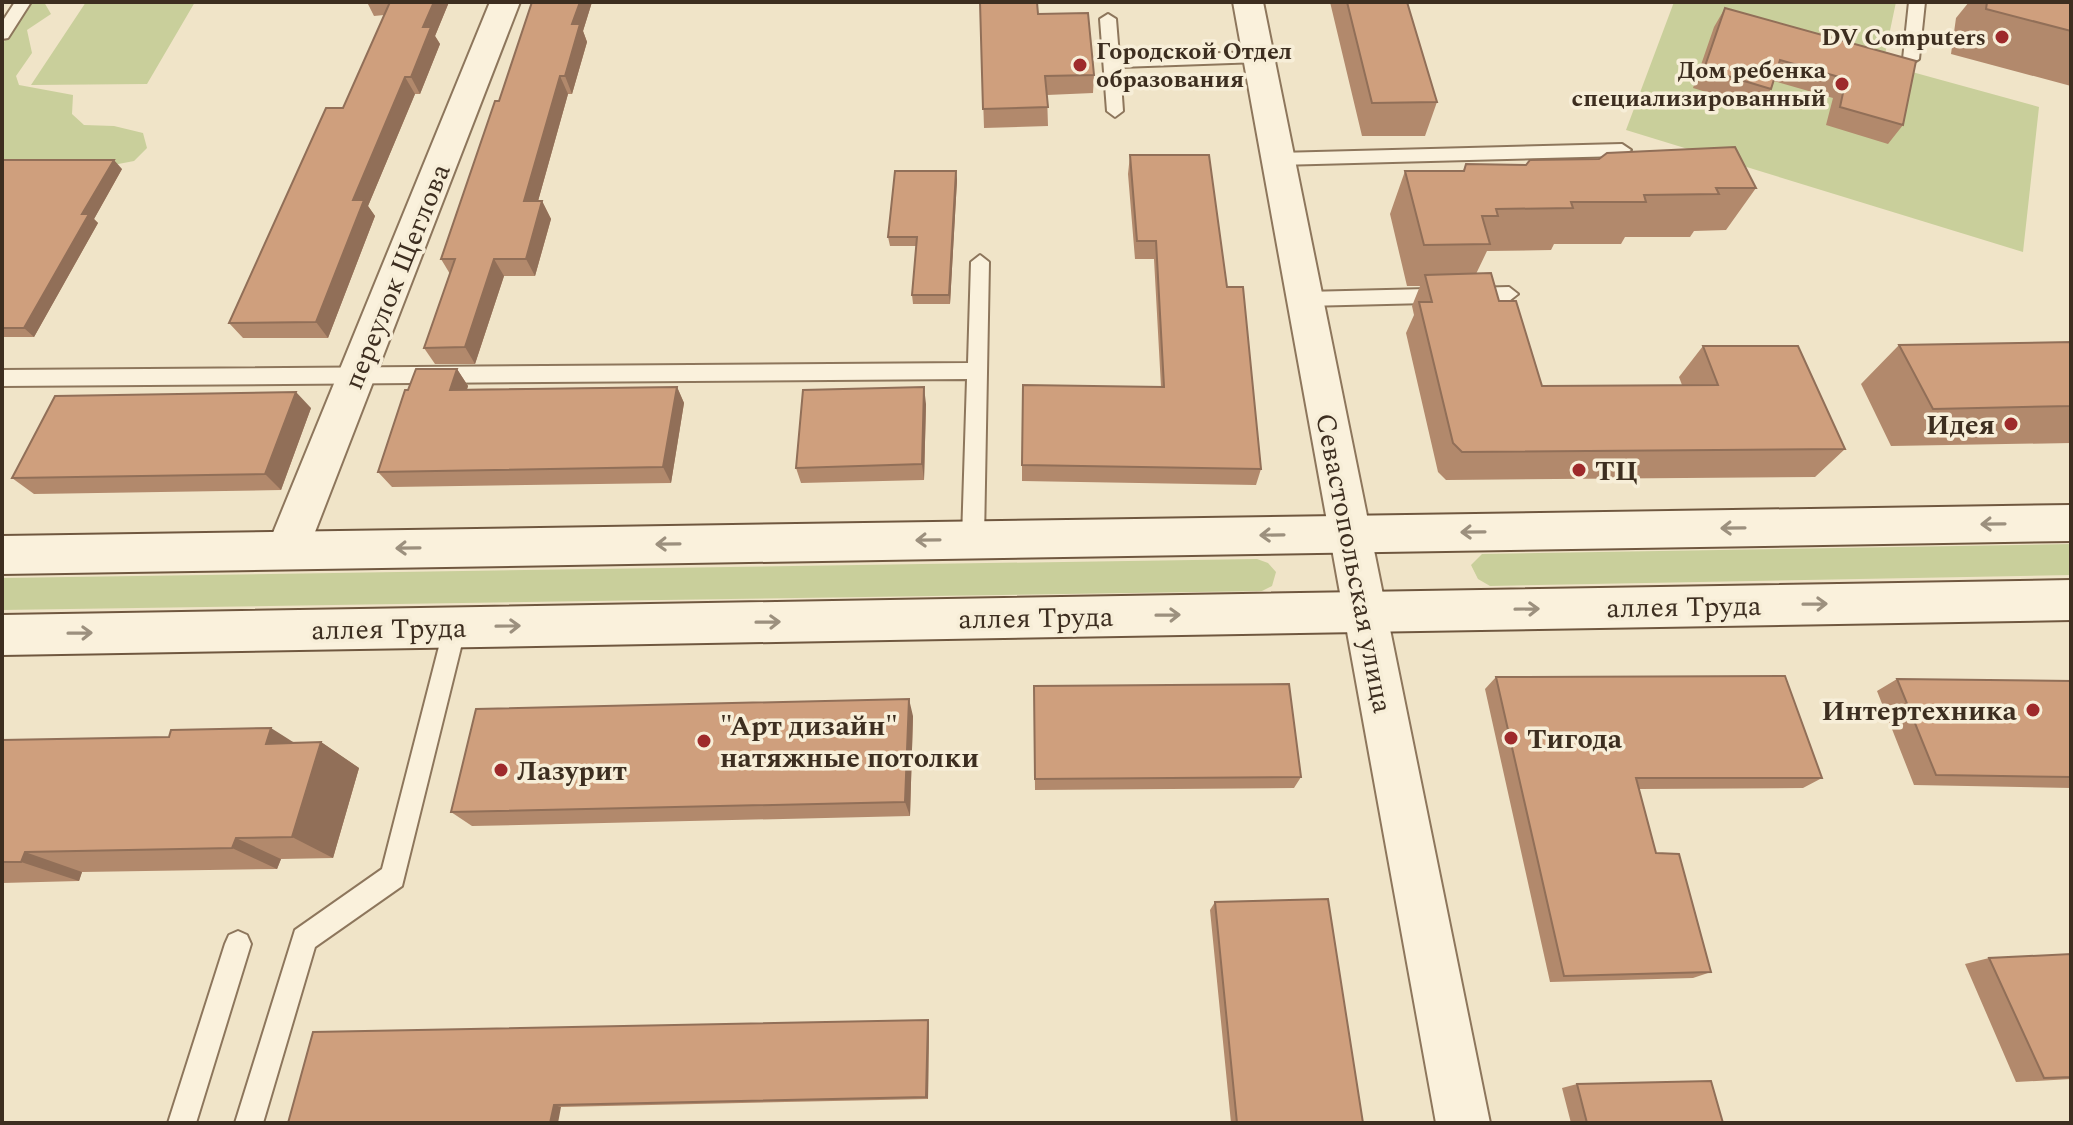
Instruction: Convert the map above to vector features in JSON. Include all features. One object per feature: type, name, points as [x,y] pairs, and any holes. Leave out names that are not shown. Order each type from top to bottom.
[{"type":"main road","points":[[2,555],[2071,523]]},
{"type":"main road","name":"аллея Труда","points":[[2,635],[1365,611],[2068,605]]},
{"type":"street","name":"переулок Щеглова","points":[[287,550],[505,2]]},
{"type":"street","name":"Севастопольская улица","points":[[1248,2],[1463,1123]]},
{"type":"lane","points":[[2,34],[23,2]]},
{"type":"lane","points":[[1911,59],[1917,2]]},
{"type":"lane","points":[[1108,19],[1115,111]]},
{"type":"lane","points":[[1111,62],[1259,57]]},
{"type":"lane","points":[[1278,159],[1622,150]]},
{"type":"lane","points":[[973,539],[980,262]]},
{"type":"lane","points":[[1305,299],[1509,294]]},
{"type":"lane","points":[[2,378],[977,371]]},
{"type":"lane","points":[[249,1123],[304,939],[393,877],[455,627]]},
{"type":"lane","points":[[182,1123],[238,944]]},
{"type":"green space","points":[[30,2],[44,2],[51,14],[27,30],[32,53],[16,76],[19,85],[73,95],[72,114],[84,125],[114,126],[143,133],[147,148],[134,161],[113,165],[2,164],[2,45]]},
{"type":"green space","points":[[86,2],[195,2],[147,84],[31,85]]},
{"type":"green space","points":[[1674,2],[1896,2],[1883,64],[2039,107],[2023,252],[1626,130]]},
{"type":"green space","points":[[2071,544],[2071,575],[1490,586],[1478,579],[1471,565],[1482,554]]},
{"type":"green space","points":[[1257,559],[1268,563],[1276,572],[1272,586],[1262,591],[2,610],[2,578]]},
{"type":"building","points":[[390,2],[434,2],[423,27],[431,27],[411,77],[405,77],[353,200],[364,200],[316,322],[229,323],[326,108],[343,108]]},
{"type":"building","points":[[532,2],[580,2],[572,24],[580,24],[565,76],[560,76],[524,201],[542,201],[526,259],[494,259],[465,347],[424,348],[455,259],[441,259]]},
{"type":"building","points":[[980,2],[1037,2],[1038,14],[1088,13],[1094,75],[1045,76],[1048,107],[983,109]]},
{"type":"building","points":[[1347,2],[1407,2],[1437,102],[1372,103]]},
{"type":"building","points":[[1987,2],[2071,2],[2071,31],[1986,9]]},
{"type":"building","points":[[1725,8],[1916,61],[1903,125],[1840,107],[1846,79],[1780,60],[1771,89],[1704,69]]},
{"type":"building","points":[[1735,147],[1756,188],[1716,188],[1719,194],[1644,195],[1646,202],[1571,202],[1573,208],[1496,209],[1498,216],[1482,216],[1490,244],[1424,245],[1405,171],[1464,171],[1466,164],[1526,165],[1530,160],[1599,159],[1607,153]]},
{"type":"building","points":[[1130,155],[1209,155],[1227,287],[1243,287],[1261,469],[1022,465],[1023,385],[1164,387],[1156,241],[1137,241]]},
{"type":"building","points":[[2,160],[114,160],[82,214],[89,214],[24,328],[2,328]]},
{"type":"building","points":[[895,171],[956,171],[949,295],[912,295],[917,237],[888,237]]},
{"type":"building","points":[[1491,273],[1499,301],[1516,301],[1542,386],[1718,385],[1703,346],[1798,346],[1845,449],[1462,452],[1453,443],[1419,302],[1432,302],[1425,275]]},
{"type":"building","points":[[2071,342],[2071,406],[1933,409],[1899,345]]},
{"type":"building","points":[[416,369],[457,369],[450,390],[677,387],[663,467],[378,472],[405,390],[408,390]]},
{"type":"building","points":[[924,387],[922,464],[796,468],[803,390]]},
{"type":"building","points":[[296,392],[265,474],[12,478],[55,396]]},
{"type":"building","points":[[1785,676],[1822,778],[1636,778],[1656,853],[1679,854],[1711,972],[1564,976],[1496,677]]},
{"type":"building","points":[[1897,679],[2071,681],[2071,777],[1936,775]]},
{"type":"building","points":[[1289,684],[1301,777],[1035,779],[1034,686]]},
{"type":"building","points":[[909,699],[905,802],[451,812],[476,709]]},
{"type":"building","points":[[271,728],[266,744],[321,742],[292,837],[236,838],[232,848],[25,852],[21,862],[2,862],[2,740],[169,737],[171,730]]},
{"type":"building","points":[[1328,899],[1363,1123],[1237,1123],[1215,902]]},
{"type":"building","points":[[2071,954],[2071,1077],[2044,1078],[1989,958]]},
{"type":"building","points":[[928,1020],[926,1097],[554,1105],[550,1123],[288,1123],[313,1032]]},
{"type":"building","points":[[1711,1081],[1723,1123],[1587,1123],[1577,1084]]},
{"type":"place","name":"DV Computers","points":[[2002,37]]},
{"type":"place","name":"Городской Отдел образования","points":[[1080,65]]},
{"type":"place","name":"Дом ребенка специализированный","points":[[1842,84]]},
{"type":"place","name":"Идея","points":[[2011,424]]},
{"type":"place","name":"ТЦ","points":[[1579,470]]},
{"type":"place","name":"Интертехника","points":[[2033,710]]},
{"type":"place","name":"Тигода","points":[[1511,738]]},
{"type":"place","name":"\"Арт дизайн\" натяжные потолки","points":[[704,741]]},
{"type":"place","name":"Лазурит","points":[[501,770]]}]
